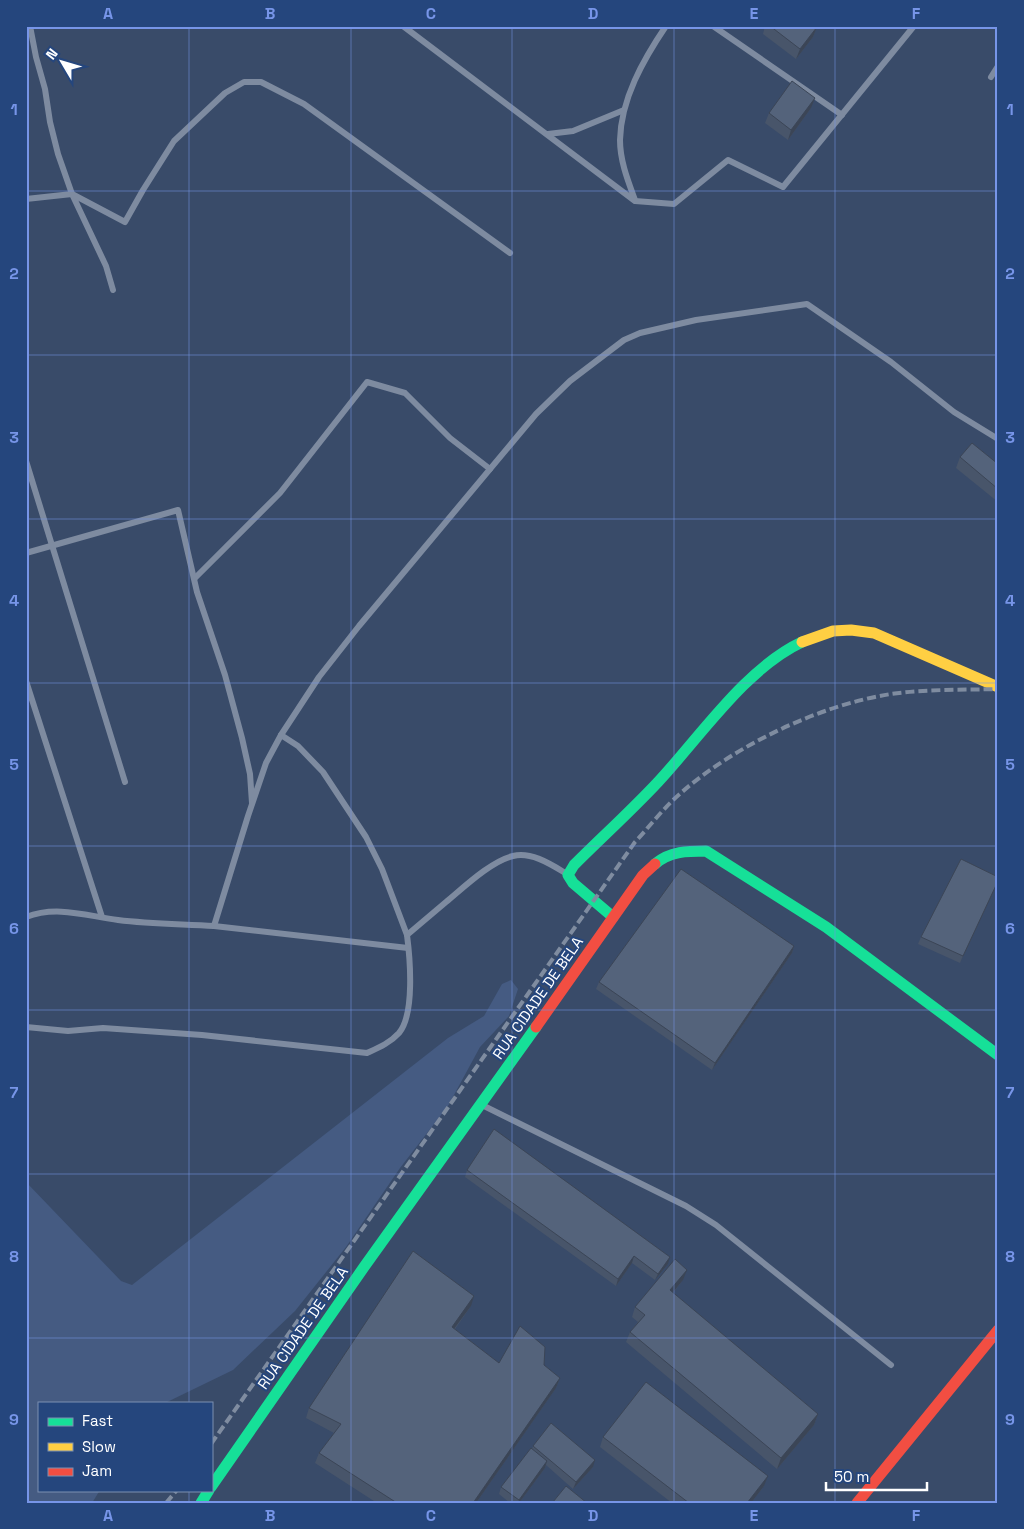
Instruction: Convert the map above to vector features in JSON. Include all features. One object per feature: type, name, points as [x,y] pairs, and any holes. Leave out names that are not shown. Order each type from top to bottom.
[{"type":"street","points":[[613,917],[572,883],[568,874],[574,865],[657,783],[732,698],[764,665],[798,644],[832,631],[851,630],[874,634],[900,643],[998,687]]},
{"type":"street","name":"RUA CIDADE DE BELA","points":[[212,1486],[364,1267],[643,875],[662,858],[684,851],[706,852],[826,927],[998,1054]]},
{"type":"street","points":[[857,1503],[998,1330]]},
{"type":"street","name":"RUA CIDADE DE BELA","points":[[200,1503],[208,1492]]},
{"type":"lane","points":[[30,26],[58,154],[72,194],[106,266],[113,290]]},
{"type":"lane","points":[[403,26],[635,201],[674,204],[728,160],[783,186],[914,26]]},
{"type":"lane","points":[[635,201],[625,173],[620,141],[624,110],[647,57],[666,26]]},
{"type":"lane","points":[[714,26],[842,115]]},
{"type":"lane","points":[[991,77],[998,66]]},
{"type":"lane","points":[[26,199],[72,194],[125,222],[174,141],[225,93],[244,82],[261,82],[304,104],[510,253]]},
{"type":"lane","points":[[548,134],[573,131],[624,110]]},
{"type":"lane","points":[[214,926],[266,763],[281,735],[319,678],[359,626],[536,414],[570,381],[624,340],[640,333],[696,320],[807,304],[891,362],[954,412],[998,439]]},
{"type":"lane","points":[[195,578],[280,492],[367,382],[405,393],[450,438],[490,469]]},
{"type":"lane","points":[[26,461],[125,782]]},
{"type":"lane","points":[[26,553],[178,510],[197,592],[225,675],[242,738],[250,774],[253,806]]},
{"type":"lane","points":[[26,681],[102,917]]},
{"type":"lane","points":[[26,1027],[68,1031],[103,1028],[202,1034],[367,1053],[385,1045],[400,1032],[407,1015],[410,988],[407,934],[382,869],[366,837],[323,772],[298,746],[281,735]]},
{"type":"lane","points":[[407,934],[470,881],[499,862],[513,856],[526,856],[544,861],[568,874]]},
{"type":"lane","points":[[26,917],[36,913],[62,910],[102,917],[214,926],[408,948]]},
{"type":"lane","points":[[481,1104],[686,1206],[716,1225],[891,1365]]},
{"type":"water","points":[[511,980],[518,989],[509,1016],[480,1047],[448,1106],[400,1168],[346,1247],[295,1311],[233,1370],[167,1402],[38,1402],[38,1492],[99,1492],[92,1503],[26,1503],[26,1182],[121,1281],[132,1285],[448,1038],[484,1016],[502,984]]},
{"type":"building","points":[[770,26],[816,26],[817,27],[800,49]]},
{"type":"building","points":[[792,81],[815,98],[791,130],[769,113]]},
{"type":"building","points":[[972,443],[998,464],[998,489],[960,457]]},
{"type":"building","points":[[961,859],[998,877],[998,881],[963,956],[921,937]]},
{"type":"building","points":[[681,869],[794,946],[715,1063],[599,982]]},
{"type":"building","points":[[494,1129],[670,1257],[658,1274],[634,1256],[618,1279],[467,1170]]},
{"type":"building","points":[[413,1251],[474,1296],[452,1327],[499,1363],[520,1326],[545,1347],[544,1365],[560,1378],[473,1503],[397,1503],[319,1453],[341,1424],[309,1408]]},
{"type":"building","points":[[675,1259],[687,1270],[670,1290],[818,1414],[781,1458],[630,1332],[645,1315],[635,1307]]},
{"type":"building","points":[[646,1382],[768,1476],[747,1503],[689,1503],[603,1437]]},
{"type":"building","points":[[551,1423],[595,1460],[576,1482],[533,1446]]},
{"type":"building","points":[[531,1448],[547,1461],[519,1500],[501,1487]]},
{"type":"building","points":[[566,1486],[587,1503],[553,1502]]},
{"type":"railway","points":[[212,1443],[635,842],[676,797],[727,758],[753,743],[808,717],[836,707],[864,699],[904,692],[998,689]]},
{"type":"railway","points":[[166,1503],[175,1492]]},
{"type":"traffic: fast","points":[[613,917],[573,883],[568,875],[574,865],[658,782],[743,686],[781,654],[802,642]]},
{"type":"traffic: fast","points":[[655,864],[673,854],[706,851],[826,927],[998,1055]]},
{"type":"traffic: fast","points":[[212,1486],[364,1267],[536,1027]]},
{"type":"traffic: fast","points":[[201,1503],[208,1492]]},
{"type":"traffic: slow","points":[[802,642],[833,631],[851,630],[874,633],[998,687]]},
{"type":"traffic: jam","points":[[536,1027],[643,875],[655,864]]},
{"type":"traffic: jam","points":[[857,1503],[998,1330]]}]
